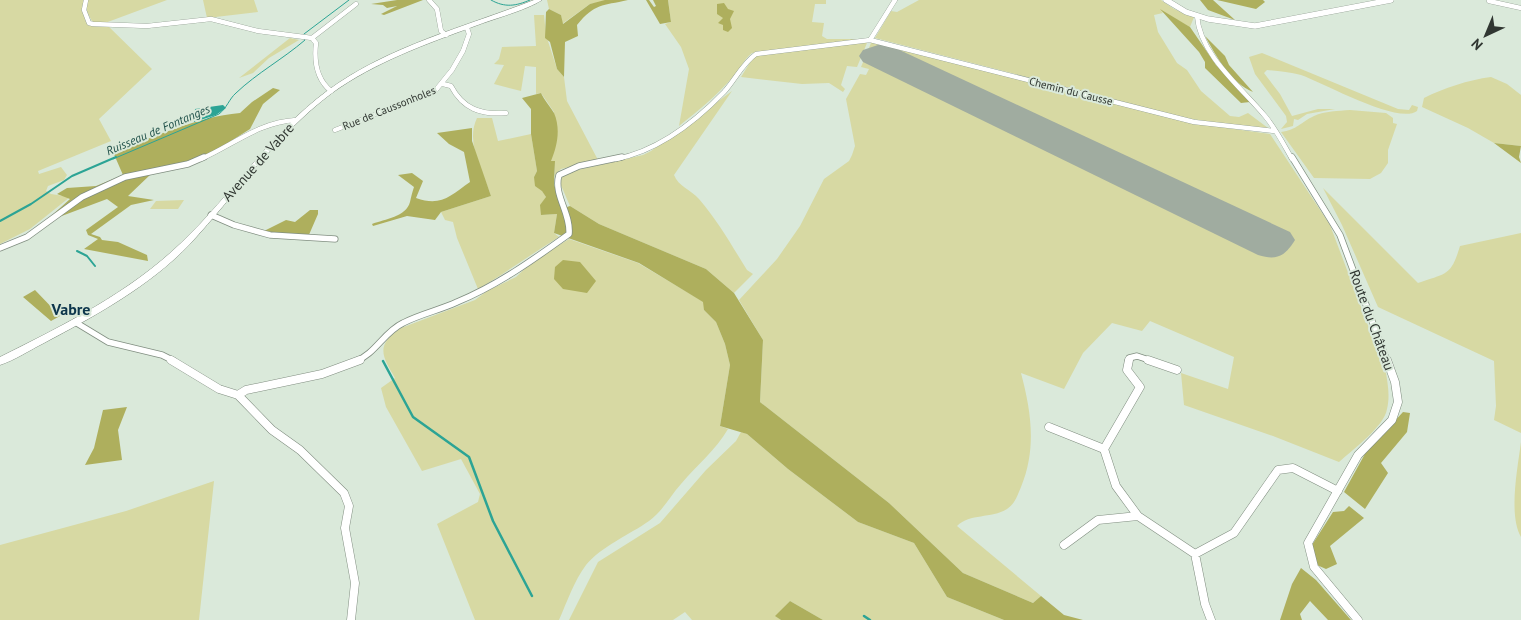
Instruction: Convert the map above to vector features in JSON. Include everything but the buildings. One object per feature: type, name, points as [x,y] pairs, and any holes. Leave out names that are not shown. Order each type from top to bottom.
[{"type":"main road","name":"Avenue de Vabre","points":[[0,361],[76,322],[127,292],[163,264],[211,215],[296,120],[331,90],[378,63],[539,0]]},
{"type":"street","points":[[86,0],[86,18],[89,23],[93,24],[147,26],[211,19],[258,31],[312,38],[316,43],[314,55],[316,69],[325,86],[331,90]]},
{"type":"street","points":[[429,0],[437,10],[441,31],[446,35]]},
{"type":"street","points":[[238,395],[246,390],[322,374],[365,358],[384,336],[402,323],[458,302],[517,272],[569,234],[571,224],[556,186],[557,180],[565,171],[614,161],[652,149],[728,88],[755,54],[870,40],[895,0]]},
{"type":"street","points":[[1166,0],[1199,19],[1262,26],[1391,0]]},
{"type":"street","points":[[1489,1],[1521,8]]},
{"type":"street","points":[[312,38],[356,4]]},
{"type":"street","name":"Route du Château","points":[[1199,19],[1198,30],[1220,65],[1249,95],[1267,118],[1320,199],[1340,235],[1395,382],[1398,402],[1392,420],[1358,455],[1308,543],[1314,567],[1358,620]]},
{"type":"street","name":"Rue de Caussonholes","points":[[334,130],[435,91],[443,84],[465,48],[468,29]]},
{"type":"street","name":"Chemin du Causse","points":[[870,40],[1194,122],[1274,131]]},
{"type":"street","points":[[443,84],[451,86],[456,98],[473,112],[506,113]]},
{"type":"street","points":[[0,248],[27,237],[82,197],[126,177],[188,164],[250,132],[278,121],[296,120]]},
{"type":"street","points":[[211,215],[234,225],[270,235],[335,240]]},
{"type":"street","points":[[76,322],[108,342],[162,356],[188,369],[218,389],[238,395],[272,430],[300,450],[344,493],[349,506],[345,528],[355,583],[351,620]]},
{"type":"street","points":[[1177,370],[1137,356],[1129,358],[1127,370],[1140,387],[1104,449],[1116,486],[1138,516],[1195,554],[1205,604],[1211,620]]},
{"type":"street","points":[[1049,427],[1104,449]]},
{"type":"street","points":[[1195,554],[1234,533],[1278,470],[1293,468],[1338,491]]},
{"type":"street","points":[[1064,545],[1076,539],[1093,522],[1111,518],[1138,516]]},
{"type":"green space","points":[[0,0],[84,0],[86,23],[93,23],[87,12],[87,0],[167,0],[105,23],[152,69],[99,119],[111,141],[38,171],[39,174],[61,167],[67,175],[64,180],[48,186],[46,191],[51,194],[70,197],[30,229],[0,244]]},
{"type":"green space","points":[[203,0],[254,0],[258,12],[207,18]]},
{"type":"green space","points":[[547,0],[608,1],[590,4],[562,24],[561,15],[549,9]]},
{"type":"green space","points":[[668,0],[826,0],[826,4],[815,4],[812,22],[824,23],[822,36],[827,39],[859,39],[752,53],[720,91],[679,126],[689,69],[681,47],[665,24],[671,22]]},
{"type":"green space","points":[[919,0],[1161,0],[1174,9],[1194,17],[1190,27],[1161,11],[1163,13],[1154,15],[1158,32],[1177,63],[1187,70],[1201,91],[1230,116],[1239,117],[1248,113],[1268,128],[1248,128],[1186,118],[875,38],[891,11],[897,12]]},
{"type":"green space","points":[[534,15],[544,15],[546,35],[557,69],[564,77],[567,101],[598,160],[561,169],[555,175],[555,162],[550,161],[554,112],[541,93],[536,94],[536,67],[525,66],[521,91],[494,84],[504,65],[494,64],[499,59],[502,47],[536,46]]},
{"type":"green space","points":[[290,38],[299,40],[269,58],[253,73],[239,78]]},
{"type":"green space","points":[[860,40],[867,43],[857,67],[847,66],[841,85],[845,89],[843,92],[829,83],[802,84],[741,77],[754,56]]},
{"type":"green space","points":[[874,42],[1198,124],[1270,134],[1330,225],[1386,373],[1387,409],[1385,416],[1374,431],[1339,462],[1273,436],[1184,405],[1181,373],[1228,389],[1234,357],[1150,321],[1142,331],[1112,323],[1083,353],[1064,389],[1021,373],[1030,415],[1031,444],[1026,472],[1019,493],[1007,509],[994,514],[968,519],[957,526],[1041,596],[1033,603],[963,573],[889,503],[760,402],[763,340],[739,300],[777,259],[800,226],[824,179],[849,161],[855,146],[846,99],[860,74],[866,75],[869,69],[861,67],[871,43]]},
{"type":"green space","points":[[1262,53],[1398,109],[1409,110],[1412,105],[1418,107],[1417,111],[1408,114],[1378,108],[1301,75],[1267,70],[1264,73],[1280,94],[1292,116],[1318,109],[1335,109],[1307,114],[1298,120],[1294,119],[1293,126],[1281,129],[1287,122],[1286,116],[1255,74],[1249,57]]},
{"type":"green space","points":[[1491,77],[1507,84],[1521,95],[1521,146],[1494,143],[1468,128],[1422,107],[1424,98],[1432,94],[1465,82]]},
{"type":"green space","points":[[732,91],[674,175],[678,182],[696,196],[706,207],[747,270],[753,274],[734,293],[706,269],[599,224],[570,206],[560,183],[563,175],[569,172],[643,155],[651,151]]},
{"type":"green space","points":[[1350,110],[1386,113],[1393,118],[1393,123],[1397,124],[1388,150],[1388,163],[1381,173],[1370,179],[1314,178],[1281,132],[1295,128],[1318,114]]},
{"type":"green space","points":[[477,118],[492,118],[498,141],[531,134],[537,171],[534,177],[546,197],[541,215],[557,214],[554,233],[559,237],[478,289],[457,238],[453,222],[445,220],[441,212],[491,196],[474,147],[473,137]]},
{"type":"green space","points":[[1323,188],[1418,283],[1446,272],[1454,263],[1460,246],[1521,233],[1521,433],[1494,420],[1496,406],[1494,361],[1378,307],[1342,225]]},
{"type":"green space","points":[[184,200],[178,209],[150,209],[156,201]]},
{"type":"green space","points":[[569,239],[638,263],[704,302],[704,310],[716,322],[725,344],[730,365],[720,426],[728,429],[718,444],[654,517],[592,558],[574,585],[559,620],[475,620],[437,524],[478,502],[480,494],[461,459],[422,471],[386,407],[381,388],[395,378],[384,357],[384,345],[401,328],[475,300],[487,291],[516,277],[532,262]]},
{"type":"green space","points":[[741,432],[747,434],[788,469],[858,522],[914,543],[947,597],[1004,620],[823,620],[790,601],[776,616],[781,620],[692,620],[685,612],[673,620],[569,620],[598,562],[660,523],[706,470],[736,441]]},
{"type":"green space","points":[[1521,442],[1521,537],[1517,528],[1514,504]]},
{"type":"green space","points":[[214,481],[199,620],[0,620],[0,545],[126,511]]},
{"type":"shaded area","points":[[397,0],[423,0],[384,15],[381,14],[397,6],[387,8],[383,5],[371,4]]},
{"type":"shaded area","points":[[605,0],[628,0],[600,6],[589,13],[577,25],[578,36],[565,42],[564,77],[557,69],[550,42],[545,38],[546,12],[549,9],[561,15],[563,24],[590,4]]},
{"type":"shaded area","points":[[646,0],[649,0],[654,7],[656,6],[653,0],[668,0],[671,22],[660,24]]},
{"type":"shaded area","points":[[1200,0],[1213,0],[1235,20],[1208,10]]},
{"type":"shaded area","points":[[1217,0],[1263,0],[1265,2],[1256,9]]},
{"type":"shaded area","points":[[724,3],[728,9],[734,11],[730,19],[732,28],[728,32],[723,30],[723,25],[718,23],[723,18],[717,14],[717,4]]},
{"type":"shaded area","points":[[1160,9],[1190,27],[1216,65],[1250,102],[1241,103],[1205,68],[1205,62],[1199,52]]},
{"type":"shaded area","points":[[1205,36],[1225,56],[1229,65],[1253,92],[1231,76]]},
{"type":"shaded area","points":[[273,88],[280,90],[263,104],[250,129],[212,153],[151,174],[128,196],[154,200],[131,205],[91,234],[100,237],[102,240],[118,242],[147,255],[148,261],[84,249],[98,239],[88,235],[86,230],[118,207],[107,199],[59,217],[50,217],[70,199],[57,194],[67,188],[96,186],[123,175],[113,152],[191,123],[240,113],[252,102]]},
{"type":"shaded area","points":[[541,93],[556,119],[557,138],[551,161],[555,161],[554,185],[564,208],[570,206],[599,224],[706,269],[734,293],[763,340],[760,402],[889,503],[963,573],[1033,603],[1041,596],[1064,615],[1083,620],[1004,620],[947,597],[914,543],[858,522],[788,469],[747,434],[720,426],[730,365],[725,344],[716,322],[704,310],[703,302],[639,263],[554,233],[557,214],[541,215],[540,205],[546,197],[535,186],[534,177],[537,171],[531,134],[531,109],[522,98]]},
{"type":"shaded area","points":[[472,128],[472,141],[491,196],[441,212],[435,220],[407,216],[373,226],[372,224],[400,214],[408,207],[414,187],[398,175],[412,173],[423,181],[416,198],[432,201],[445,199],[470,182],[464,152],[449,144],[437,133]]},
{"type":"shaded area","points":[[1494,143],[1521,146],[1519,157],[1521,163]]},
{"type":"shaded area","points":[[310,210],[318,210],[318,214],[308,237],[264,231],[286,220],[295,222]]},
{"type":"shaded area","points":[[563,260],[580,262],[596,281],[587,293],[563,289],[554,279],[555,267]]},
{"type":"shaded area","points":[[35,290],[60,316],[51,321],[23,297]]},
{"type":"shaded area","points":[[127,407],[118,430],[122,460],[85,465],[94,448],[103,410]]},
{"type":"shaded area","points":[[1403,412],[1410,413],[1407,432],[1381,463],[1388,473],[1365,509],[1344,492],[1366,452]]},
{"type":"shaded area","points":[[1349,506],[1364,518],[1330,546],[1337,564],[1326,569],[1317,565],[1312,545],[1333,512],[1344,511]]},
{"type":"shaded area","points":[[1301,568],[1316,580],[1351,620],[1328,620],[1310,601],[1300,614],[1302,620],[1280,620],[1292,584]]},
{"type":"shaded area","points":[[790,601],[823,620],[781,620],[775,616]]},
{"type":"water","points":[[223,105],[226,108],[216,115],[194,122],[195,109]]},
{"type":"waterway","name":"Ruisseau de Fontanges","points":[[304,34],[349,0]]},
{"type":"waterway","name":"Ruisseau de Fontanges","points":[[491,0],[510,5],[530,0]]},
{"type":"waterway","name":"Ruisseau de Fontanges","points":[[113,159],[219,114],[236,93],[305,40],[303,38]]},
{"type":"waterway","name":"Ruisseau de Fontanges","points":[[0,221],[31,204],[72,176],[116,157]]},
{"type":"waterway","points":[[77,251],[87,256],[95,266]]},
{"type":"waterway","points":[[383,361],[413,417],[469,457],[493,521],[532,596]]},
{"type":"waterway","points":[[864,616],[870,620]]},
{"type":"runway","points":[[881,52],[1277,240],[1271,247],[873,56],[881,52]]},
{"type":"district","name":"Vabre","points":[[71,309]]}]
